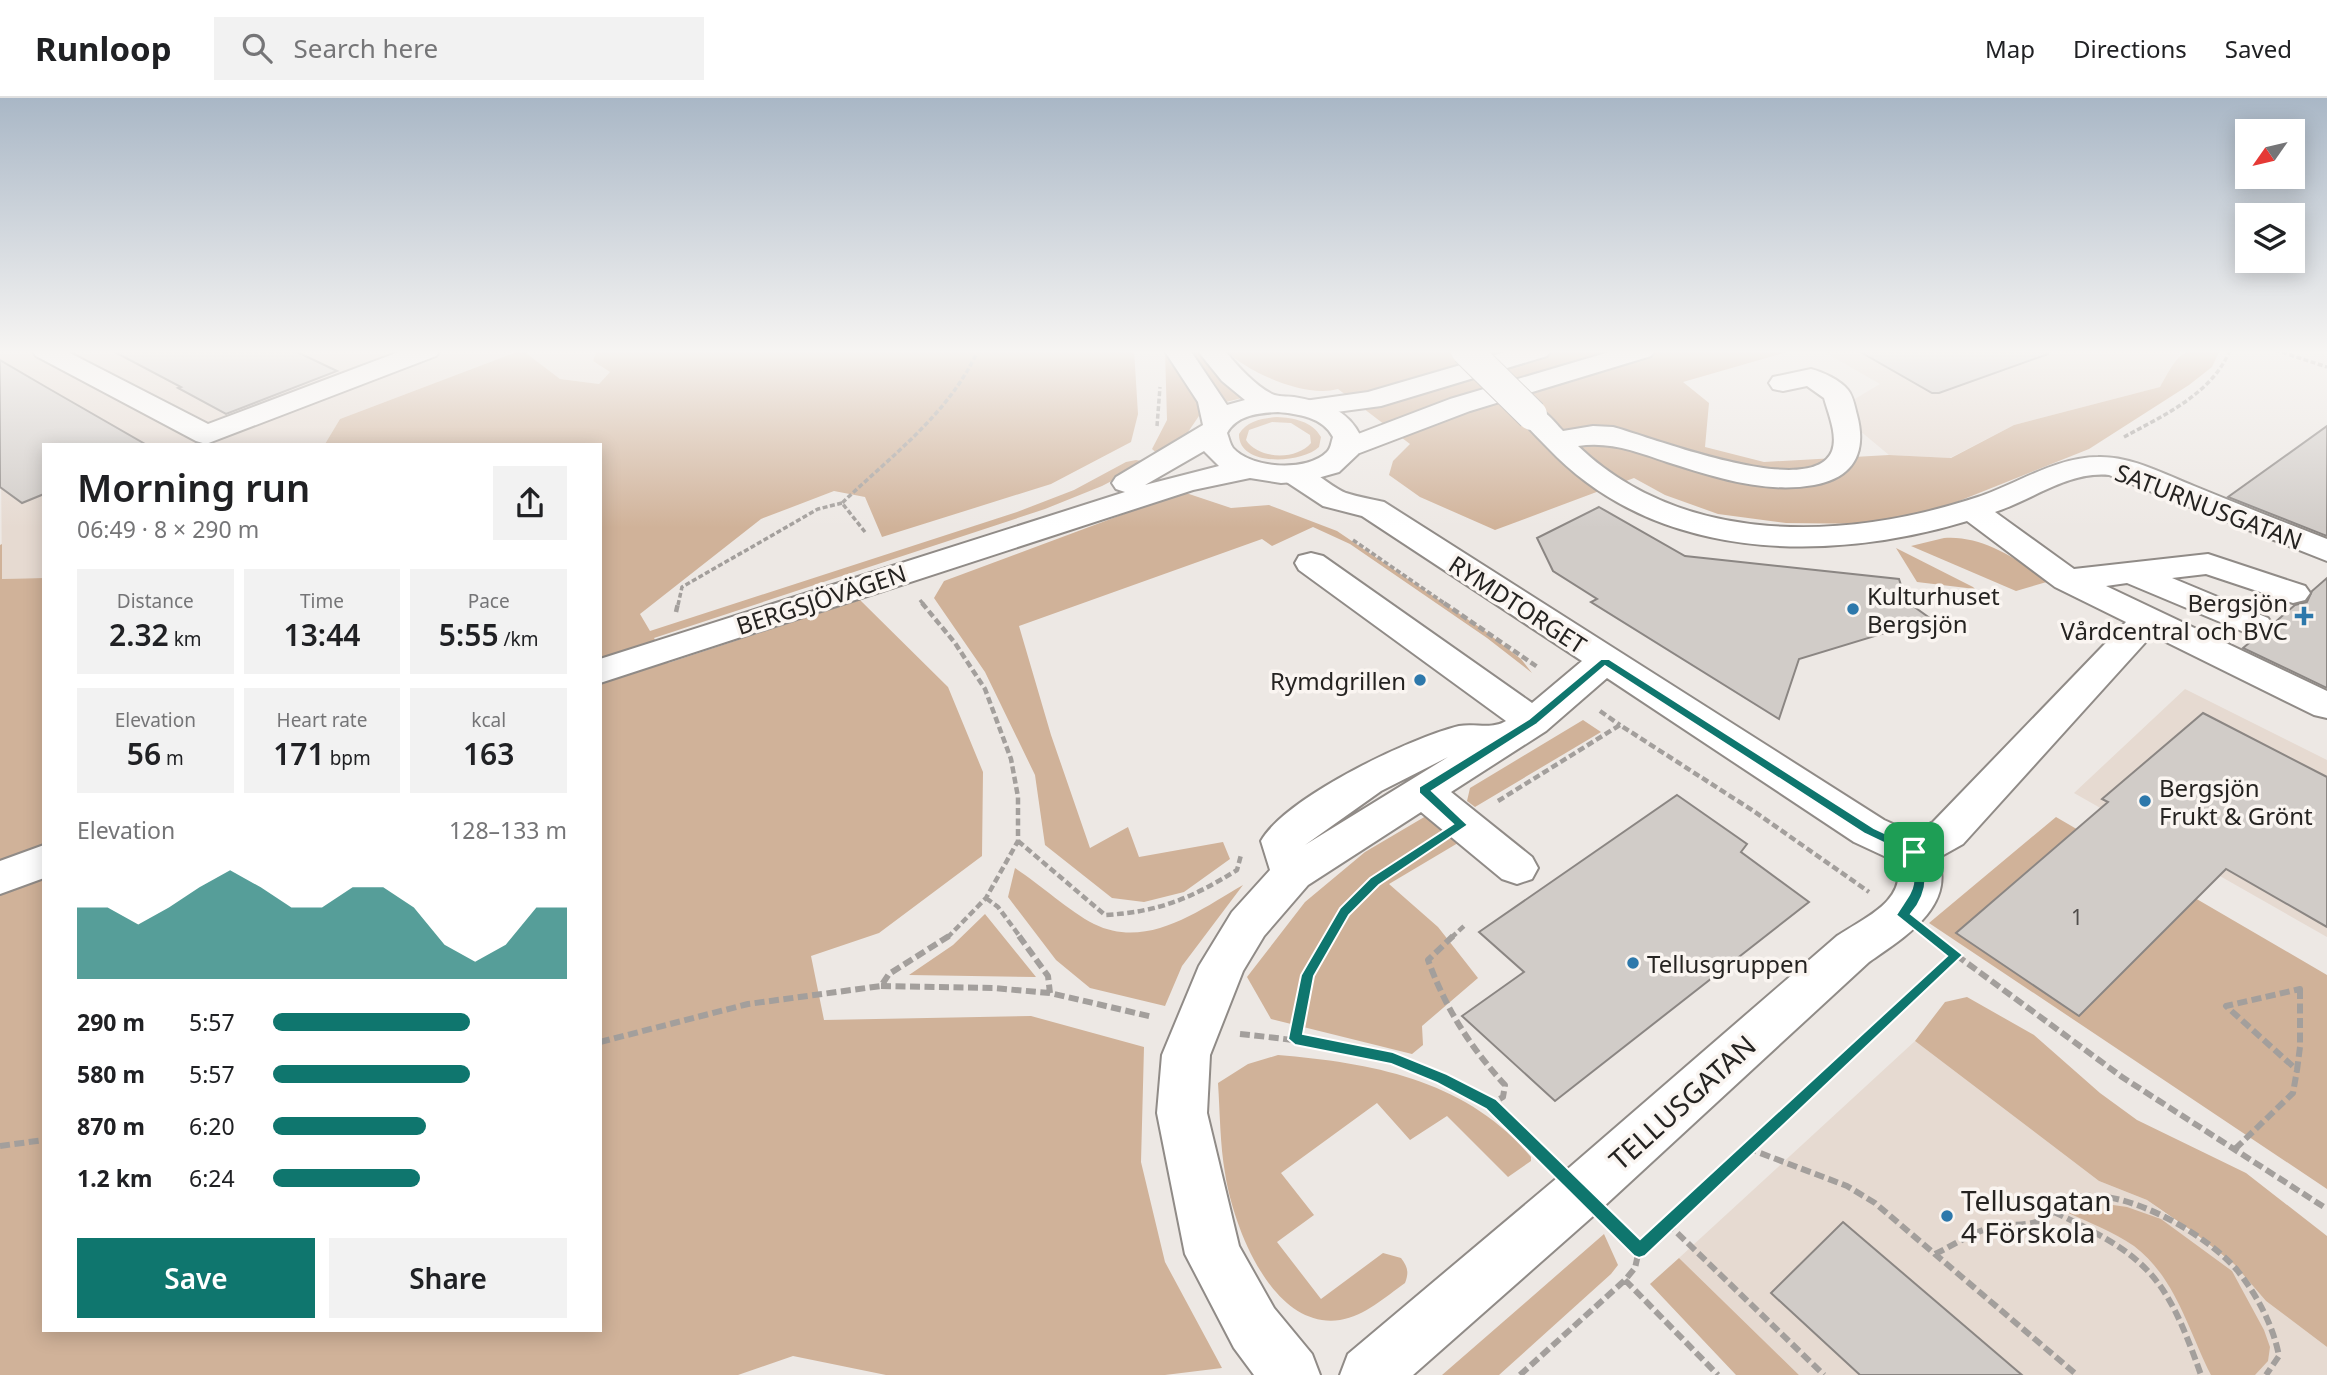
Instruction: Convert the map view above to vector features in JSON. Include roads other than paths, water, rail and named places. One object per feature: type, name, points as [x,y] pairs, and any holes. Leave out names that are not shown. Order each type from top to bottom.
[{"type":"street","points":[[158,410],[206,435],[272,410]]},
{"type":"street","points":[[1213,410],[1215,428]]},
{"type":"street","name":"BERGSJÖVÄGEN","points":[[1041,527],[1162,464],[1238,411],[1245,410]]},
{"type":"street","name":"BERGSJÖVÄGEN","points":[[1310,410],[1337,422],[1346,432],[1341,455]]},
{"type":"street","name":"BERGSJÖVÄGEN","points":[[602,670],[1186,481],[1251,469],[1293,473],[1316,470],[1341,455],[1449,410]]},
{"type":"street","name":"SATURNUSGATAN","points":[[1527,410],[1583,466],[1629,496],[1691,521],[1736,533],[1781,539],[1818,539],[1878,532],[1971,509],[2092,466],[2115,467],[2196,496],[2327,551]]},
{"type":"street","points":[[1558,440],[1593,435],[1613,436],[1738,474],[1787,479],[1819,475],[1831,469],[1846,454],[1840,410]]},
{"type":"street","name":"BERGSJÖVÄGEN","points":[[1215,428],[1214,443],[1221,453],[1251,469]]},
{"type":"street","name":"RYMDTORGET","points":[[1341,455],[1360,481],[1373,509]]},
{"type":"street","name":"RYMDTORGET","points":[[1293,473],[1334,499],[1373,509],[1869,831],[1914,852]]},
{"type":"street","points":[[1971,509],[2067,580],[2327,706]]},
{"type":"street","points":[[1311,563],[1517,731]]},
{"type":"street","points":[[2067,580],[2208,564],[2293,593]]},
{"type":"street","points":[[2131,573],[2256,626]]},
{"type":"street","points":[[1914,852],[1948,833],[2147,620]]},
{"type":"street","points":[[1291,1375],[1254,1328],[1213,1254],[1182,1113],[1186,1055],[1222,966],[1248,924],[1293,873],[1517,731],[1605,661]]},
{"type":"street","points":[[1293,873],[1282,841],[1306,819],[1426,748],[1464,738],[1517,731]]},
{"type":"street","points":[[1423,790],[1517,868]]},
{"type":"street","name":"TELLUSGATAN","points":[[1369,1375],[1582,1191],[1853,949],[1902,915],[1915,900],[1922,878],[1914,852]]},
{"type":"street","points":[[0,878],[42,863]]},
{"type":"place","name":"Kulturhuset Bergsjön","points":[[1853,609]]},
{"type":"place","name":"Bergsjön Vårdcentral och BVC","points":[[2304,616]]},
{"type":"place","name":"Rymdgrillen","points":[[1420,680]]},
{"type":"place","name":"Bergsjön Frukt & Grönt","points":[[2145,801]]},
{"type":"place","name":"Tellusgruppen","points":[[1633,963]]},
{"type":"place","name":"Tellusgatan 4 Förskola","points":[[1947,1216]]}]
